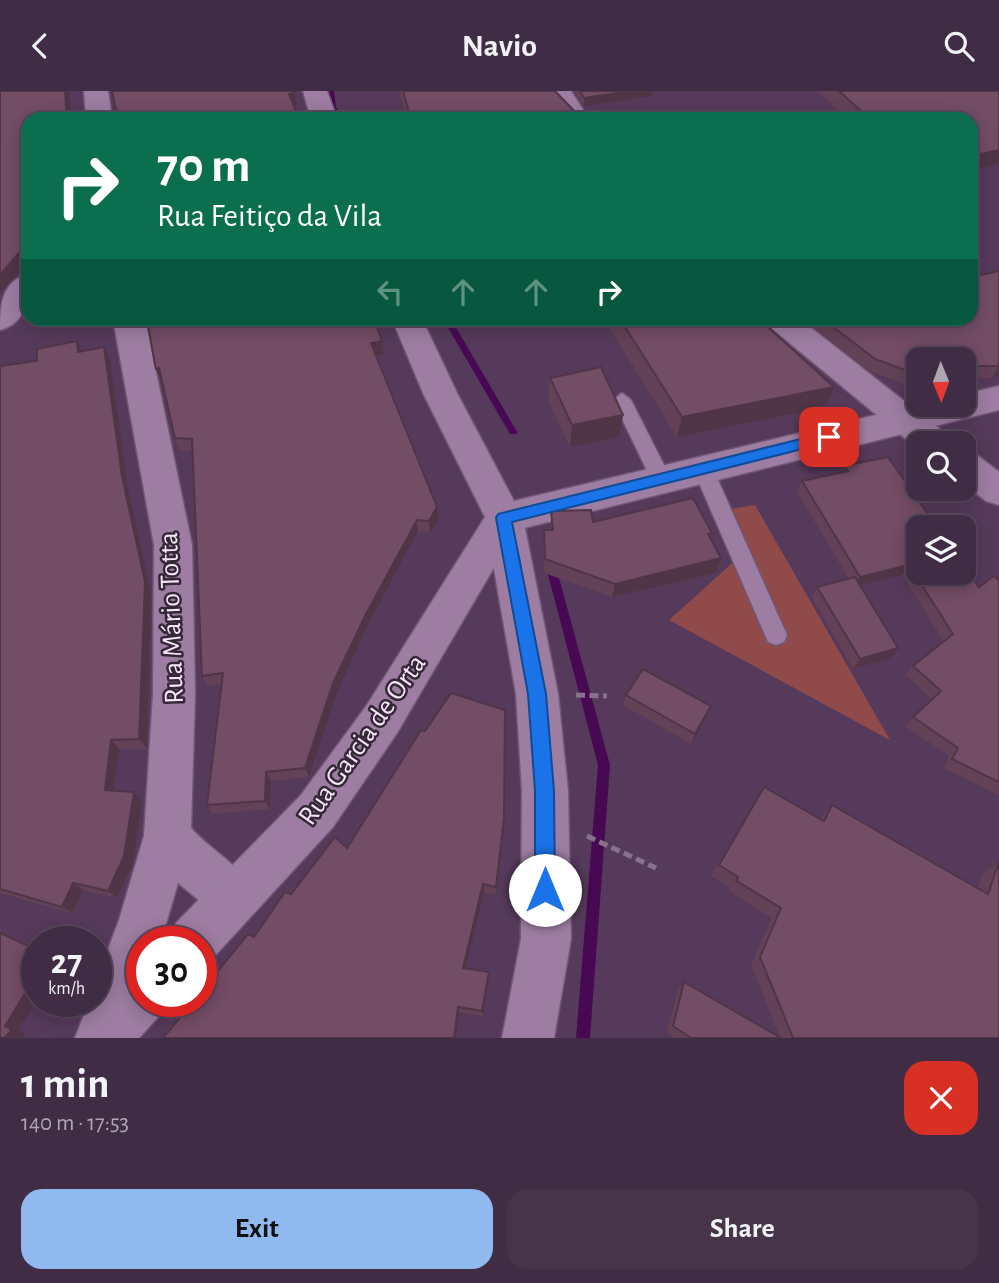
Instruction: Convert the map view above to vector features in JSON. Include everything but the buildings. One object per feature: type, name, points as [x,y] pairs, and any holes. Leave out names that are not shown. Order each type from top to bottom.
[{"type":"street","points":[[96,91],[98,112]]},
{"type":"street","points":[[316,91],[322,112]]},
{"type":"street","points":[[559,91],[572,112]]},
{"type":"street","name":"Rua Mário Totta","points":[[102,1038],[144,920],[167,836],[174,695],[173,545],[130,326]]},
{"type":"street","points":[[410,326],[440,393],[504,518],[537,694],[545,791],[545,939],[528,1038]]},
{"type":"street","points":[[789,326],[918,431]]},
{"type":"street","points":[[504,518],[902,419],[999,398]]},
{"type":"street","points":[[976,474],[999,491]]},
{"type":"street","name":"Rua Garcia de Orta","points":[[208,926],[317,811],[382,719],[504,518]]},
{"type":"street","points":[[167,836],[189,862],[234,898]]},
{"type":"street","points":[[102,1038],[126,1013]]},
{"type":"lane","points":[[622,400],[661,479]]},
{"type":"lane","points":[[703,469],[776,635]]},
{"type":"path","points":[[566,695],[607,696]]},
{"type":"path","points":[[574,830],[656,868]]},
{"type":"shaded area","points":[[755,505],[890,740],[669,620],[739,557],[713,512]]},
{"type":"waterway","points":[[331,91],[336,112]]},
{"type":"waterway","points":[[451,326],[513,432]]},
{"type":"waterway","points":[[550,563],[604,765],[583,1038]]},
{"type":"route","points":[[545,890],[545,791],[537,694],[504,518],[829,437]]}]
